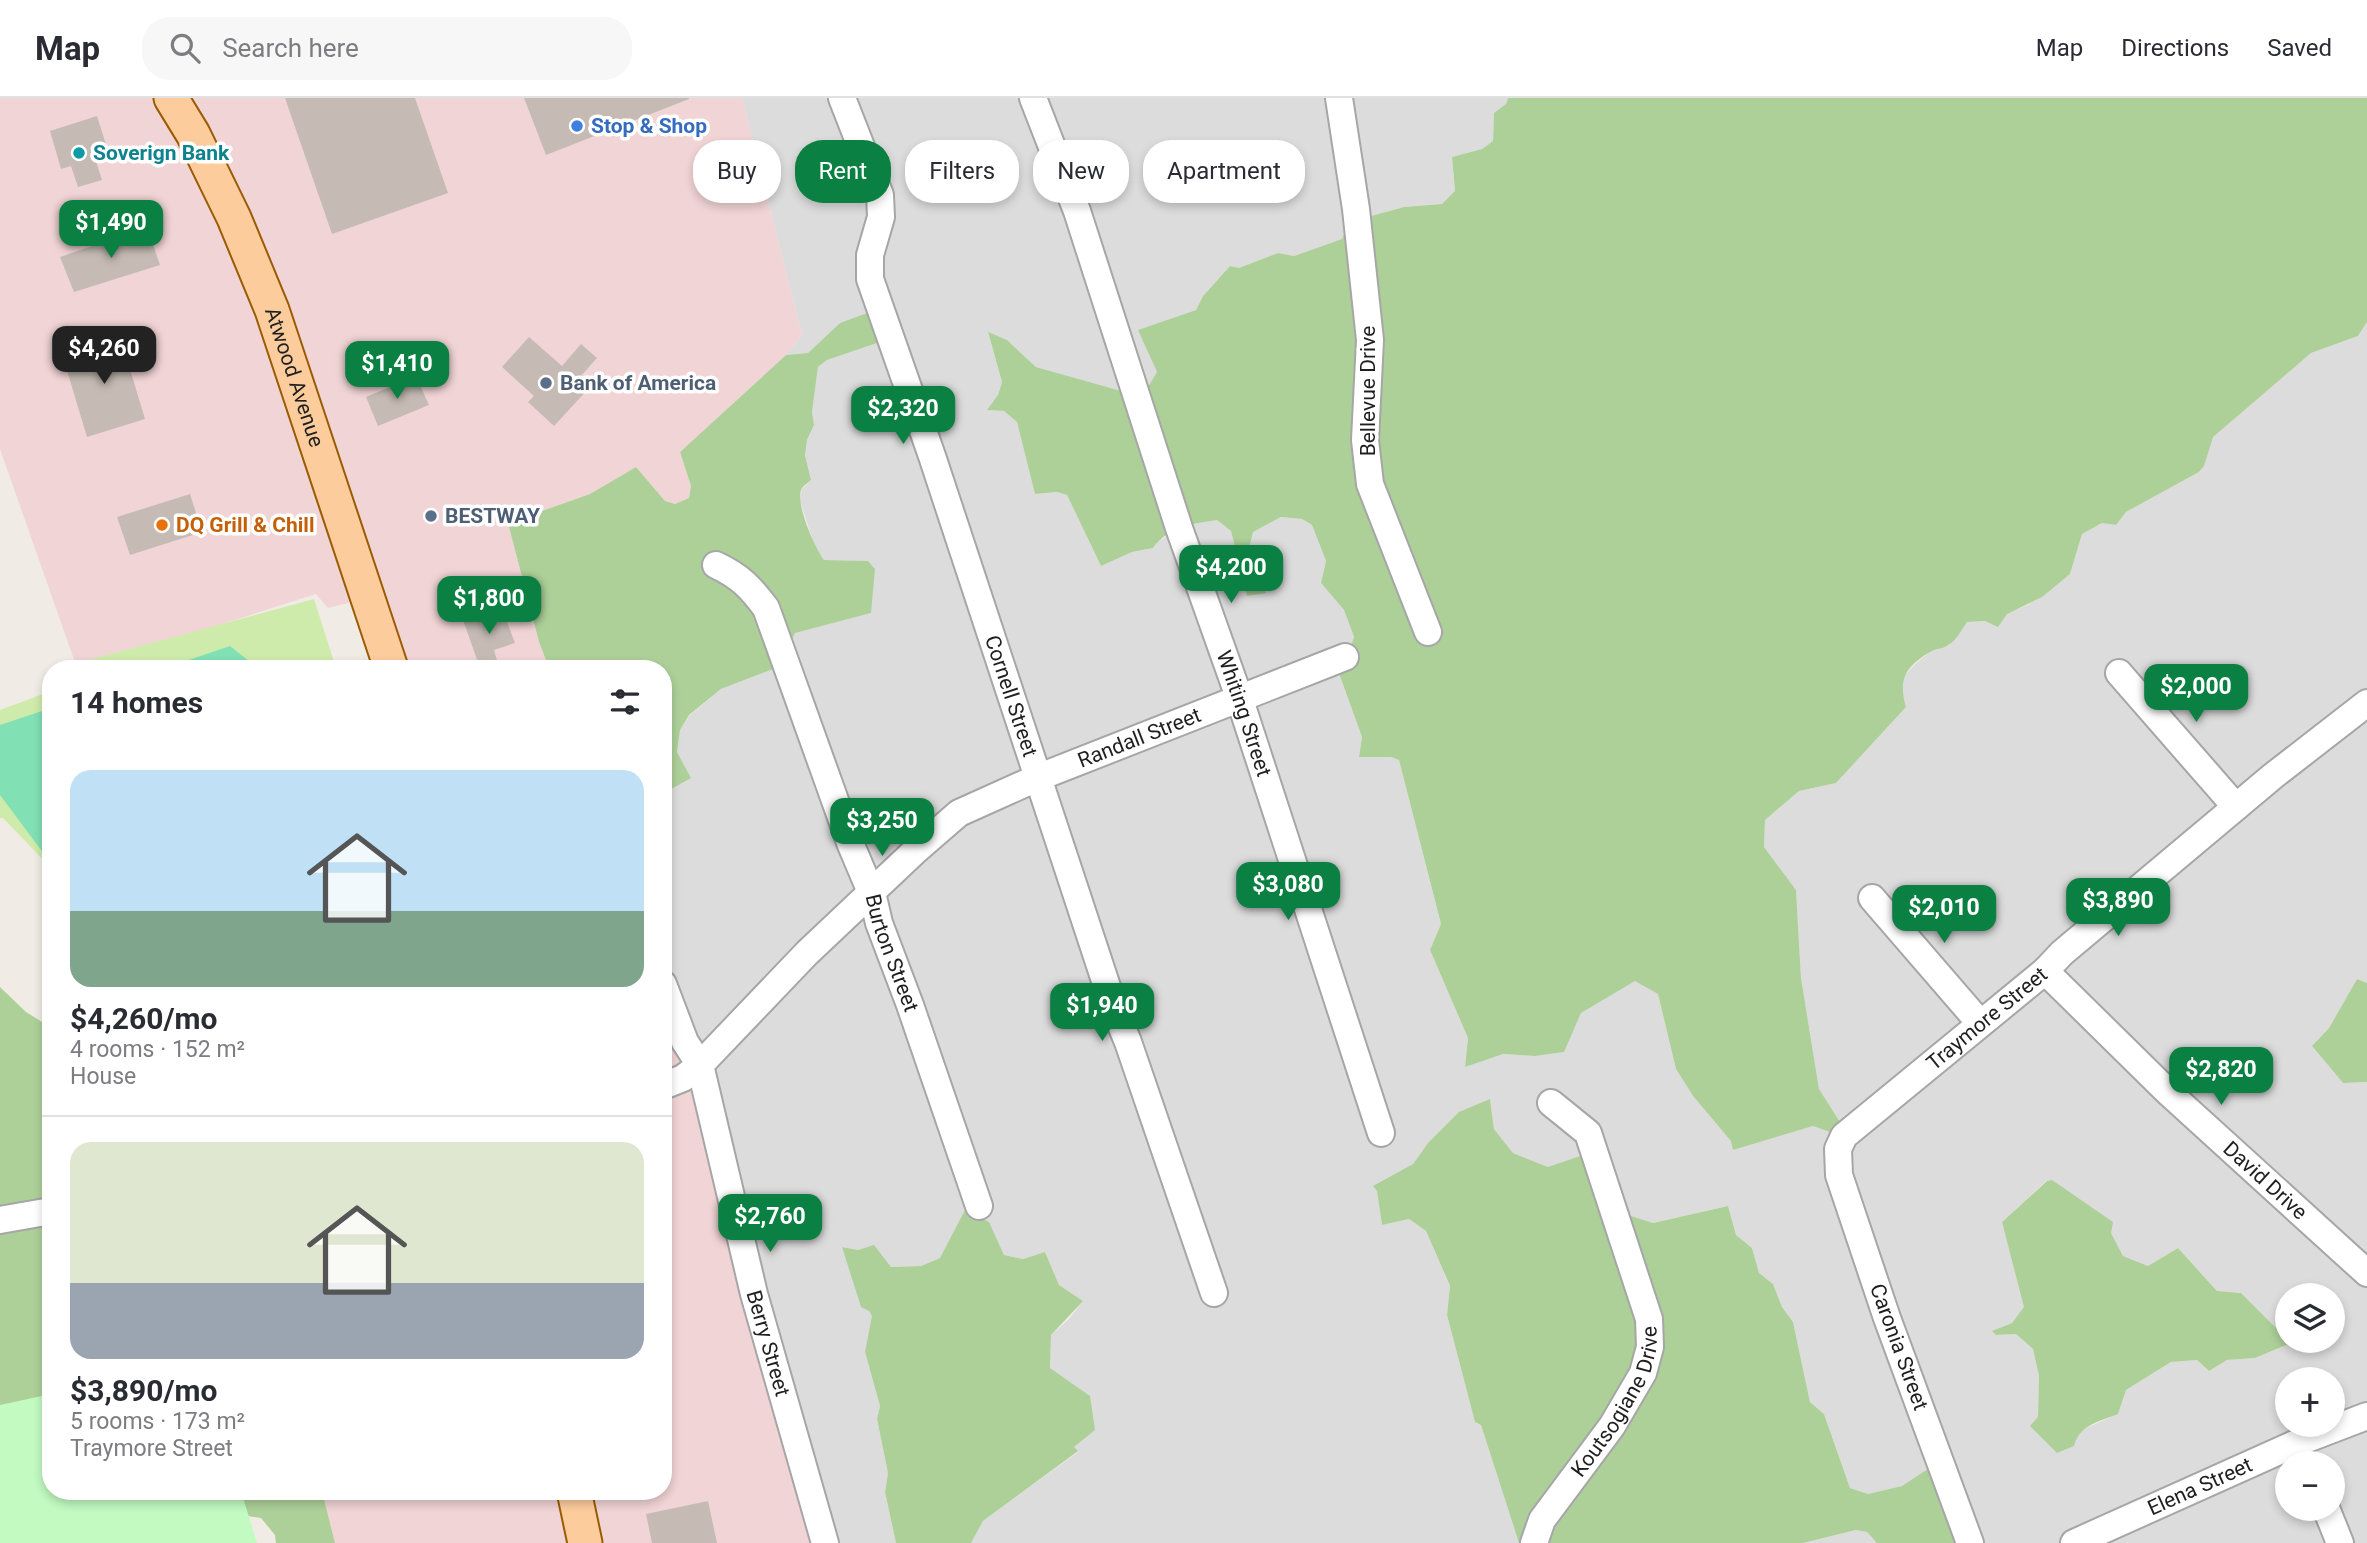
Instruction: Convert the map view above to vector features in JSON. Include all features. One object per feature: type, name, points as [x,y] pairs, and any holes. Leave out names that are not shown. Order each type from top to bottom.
[{"type":"main road","name":"Atwood Avenue","points":[[171,98],[193,134],[234,218],[272,310],[388,660]]},
{"type":"main road","points":[[576,1500],[585,1543]]},
{"type":"street","name":"Cornell Street","points":[[842,98],[880,195],[881,217],[870,255],[870,279],[932,456],[1114,1008],[1214,1293]]},
{"type":"street","name":"Whiting Street","points":[[1033,98],[1077,211],[1381,1133]]},
{"type":"street","name":"Bellevue Drive","points":[[1339,98],[1356,209],[1370,340],[1364,440],[1370,484],[1428,632]]},
{"type":"street","name":"Burton Street","points":[[716,565],[748,584],[766,608],[851,845],[871,893],[879,923],[979,1206]]},
{"type":"street","name":"Randall Street","points":[[672,1082],[683,1078],[699,1065],[807,953],[959,813],[1037,778],[1345,657]]},
{"type":"street","points":[[2119,673],[2236,807]]},
{"type":"street","name":"Traymore Street","points":[[1838,1149],[1844,1136],[2045,971],[2062,953],[2236,807],[2367,703]]},
{"type":"street","points":[[1872,898],[1980,1023]]},
{"type":"street","name":"David Drive","points":[[2045,971],[2169,1093],[2367,1273]]},
{"type":"street","name":"Berry Street","points":[[672,1008],[685,1042],[699,1065],[754,1294],[825,1543]]},
{"type":"street","name":"Koutsogiane Drive","points":[[1534,1543],[1542,1520],[1618,1415],[1643,1373],[1650,1347],[1649,1319],[1588,1133],[1551,1103]]},
{"type":"street","name":"Caronia Street","points":[[1838,1149],[1839,1175],[1887,1318],[1970,1543]]},
{"type":"street","points":[[0,1220],[42,1213]]},
{"type":"street","name":"Elena Street","points":[[2307,1451],[2367,1416]]},
{"type":"street","name":"Elena Street","points":[[2074,1543],[2107,1536],[2275,1465]]},
{"type":"street","points":[[2331,1521],[2340,1543]]},
{"type":"shaded area","points":[[0,98],[742,98],[753,140],[693,140],[693,203],[769,203],[802,335],[786,355],[680,452],[691,486],[689,498],[675,504],[665,501],[636,467],[590,494],[508,523],[546,660],[386,660],[364,599],[328,608],[316,594],[110,660],[74,660],[0,449]]},
{"type":"shaded area","points":[[742,98],[1508,98],[1506,104],[1494,114],[1493,141],[1482,149],[1452,157],[1455,192],[1442,204],[1404,207],[1371,216],[1342,239],[1294,256],[1278,253],[1239,268],[1230,266],[1203,296],[1196,310],[1139,330],[1157,372],[1146,390],[1132,394],[1036,367],[1007,340],[988,333],[1002,382],[998,395],[988,410],[1004,411],[1017,422],[1035,494],[1057,492],[1067,495],[1101,566],[1132,552],[1153,548],[1181,526],[1217,520],[1231,531],[1247,596],[1266,592],[1249,549],[1253,532],[1281,517],[1302,519],[1312,525],[1326,561],[1321,583],[1344,610],[1354,637],[1349,651],[1336,665],[1362,737],[1359,756],[1391,757],[1399,760],[1441,924],[1430,950],[1468,1038],[1465,1066],[1503,1054],[1535,1056],[1563,1052],[1581,1013],[1635,980],[1658,994],[1676,1069],[1693,1096],[1732,1141],[1733,1150],[1813,1126],[1840,1122],[1819,1089],[1801,978],[1796,890],[1764,847],[1765,820],[1799,791],[1836,783],[1906,707],[1901,691],[1903,678],[1914,665],[1931,651],[1949,646],[1967,622],[1985,621],[2028,605],[2070,574],[2082,534],[2102,523],[2116,525],[2126,512],[2199,472],[2204,466],[2212,437],[2311,353],[2358,336],[2367,322],[2367,983],[2357,979],[2329,1028],[2312,1046],[2343,1083],[2367,1082],[2367,1543],[1969,1543],[1937,1464],[1902,1486],[1868,1494],[1850,1488],[1824,1414],[1810,1402],[1793,1322],[1782,1307],[1773,1284],[1759,1273],[1752,1248],[1736,1235],[1728,1206],[1652,1223],[1614,1211],[1548,1167],[1513,1153],[1494,1129],[1490,1100],[1428,1143],[1413,1164],[1377,1190],[1382,1225],[1409,1219],[1426,1231],[1450,1287],[1447,1315],[1475,1422],[1481,1425],[1519,1543],[971,1543],[983,1521],[1078,1452],[1073,1448],[1089,1396],[1050,1368],[1051,1335],[1069,1319],[1083,1301],[1059,1285],[1045,1252],[1023,1259],[1004,1255],[988,1222],[940,1258],[921,1266],[891,1267],[858,1250],[842,1247],[873,1316],[865,1352],[880,1406],[877,1419],[888,1473],[885,1492],[896,1543],[822,1543],[672,1018],[672,788],[690,778],[677,752],[680,730],[689,716],[721,689],[776,668],[794,633],[871,613],[868,561],[824,560],[815,548],[800,500],[802,489],[811,480],[805,455],[807,440],[814,425],[812,412],[818,367],[827,360],[889,339],[840,323],[808,353],[786,355],[802,335],[769,203],[781,203],[781,140],[753,140]],"holes":[[[2052,1180],[2111,1233],[2123,1256],[2148,1266],[2178,1248],[2217,1291],[2241,1293],[2275,1327],[2275,1283],[2345,1283],[2345,1353],[2275,1353],[2275,1350],[2255,1358],[2227,1360],[2209,1371],[2197,1360],[2171,1362],[2126,1390],[2118,1414],[2078,1434],[2038,1417],[2039,1376],[2033,1349],[2016,1334],[1996,1335],[1993,1331],[2012,1323],[2025,1307],[2002,1222],[2046,1181]]]},
{"type":"shaded area","points":[[672,1018],[822,1543],[335,1543],[324,1500],[672,1500]]},
{"type":"shaded area","points":[[1856,1530],[1867,1532],[1877,1543],[1803,1543]]},
{"type":"green space","points":[[1508,98],[2367,98],[2367,322],[2358,336],[2311,353],[2213,437],[2204,466],[2199,472],[2126,512],[2116,525],[2102,523],[2082,534],[2070,574],[2042,597],[2007,614],[1998,627],[1985,621],[1967,622],[1948,646],[1921,658],[1909,669],[1903,682],[1906,707],[1836,783],[1799,791],[1765,820],[1764,847],[1796,890],[1801,978],[1819,1089],[1840,1122],[1839,1128],[1833,1133],[1813,1126],[1733,1150],[1731,1141],[1693,1096],[1676,1069],[1658,994],[1635,981],[1581,1013],[1564,1052],[1535,1056],[1503,1054],[1465,1067],[1468,1038],[1430,950],[1441,924],[1399,760],[1391,757],[1359,757],[1362,737],[1336,665],[1349,651],[1354,637],[1344,610],[1321,583],[1326,561],[1312,525],[1302,519],[1281,517],[1253,532],[1249,549],[1266,593],[1247,596],[1231,531],[1217,520],[1182,527],[1166,535],[1153,548],[1132,552],[1101,566],[1067,495],[1057,492],[1035,494],[1017,422],[1004,411],[987,410],[998,395],[1002,382],[988,332],[1007,340],[1036,367],[1132,394],[1146,390],[1157,372],[1138,330],[1196,310],[1203,296],[1230,266],[1239,268],[1278,253],[1294,256],[1342,239],[1356,209],[1371,216],[1404,207],[1442,204],[1455,191],[1452,157],[1482,149],[1493,141],[1494,113],[1506,104]]},
{"type":"green space","points":[[878,309],[889,339],[827,360],[818,367],[812,412],[814,425],[807,440],[805,455],[811,480],[802,488],[800,495],[807,525],[824,560],[868,561],[875,569],[871,613],[795,633],[776,668],[721,689],[689,715],[680,730],[677,752],[691,778],[672,789],[672,660],[546,660],[508,523],[590,494],[636,467],[665,501],[675,504],[689,498],[691,486],[680,452],[786,355],[808,353],[840,323]]},
{"type":"green space","points":[[314,599],[333,660],[88,660]]},
{"type":"green space","points":[[230,646],[248,660],[189,660]]},
{"type":"green space","points":[[42,694],[42,859],[0,818],[0,710]]},
{"type":"green space","points":[[42,711],[42,851],[0,795],[0,725]]},
{"type":"green space","points":[[2357,979],[2367,983],[2367,1082],[2343,1083],[2312,1046],[2329,1028]]},
{"type":"green space","points":[[0,987],[26,1012],[42,1022],[42,1441],[0,1481]]},
{"type":"green space","points":[[1490,1099],[1494,1129],[1513,1153],[1548,1167],[1595,1151],[1615,1211],[1653,1223],[1728,1206],[1736,1235],[1752,1248],[1759,1273],[1773,1284],[1782,1307],[1793,1322],[1810,1402],[1824,1414],[1850,1488],[1868,1494],[1902,1486],[1937,1463],[1969,1543],[1877,1543],[1867,1532],[1856,1530],[1803,1543],[1519,1543],[1481,1425],[1475,1422],[1447,1315],[1450,1286],[1426,1231],[1409,1219],[1382,1225],[1377,1191],[1373,1186],[1413,1164],[1428,1143],[1459,1112]]},
{"type":"green space","points":[[2052,1180],[2113,1222],[2111,1233],[2123,1256],[2148,1266],[2178,1248],[2217,1291],[2241,1293],[2275,1327],[2275,1350],[2255,1358],[2227,1360],[2209,1371],[2197,1360],[2171,1362],[2126,1390],[2118,1414],[2086,1428],[2074,1446],[2057,1453],[2030,1426],[2038,1417],[2039,1376],[2033,1349],[2016,1334],[1996,1335],[1992,1331],[2012,1323],[2024,1307],[2002,1222],[2047,1181]]},
{"type":"green space","points":[[965,1210],[989,1222],[1004,1255],[1023,1259],[1045,1252],[1059,1285],[1083,1301],[1051,1335],[1050,1368],[1090,1396],[1095,1430],[1074,1447],[1078,1451],[983,1521],[971,1543],[896,1543],[885,1492],[888,1473],[877,1419],[880,1406],[865,1352],[872,1316],[861,1307],[842,1247],[858,1250],[874,1245],[891,1267],[921,1266],[940,1258]]},
{"type":"green space","points":[[42,1396],[42,1500],[244,1500],[257,1543],[0,1543],[0,1405]]},
{"type":"green space","points":[[137,1500],[324,1500],[335,1543],[276,1543],[275,1535],[261,1518]]},
{"type":"building","points":[[285,98],[415,98],[448,193],[332,234]]},
{"type":"building","name":"Stop & Shop","points":[[524,98],[689,98],[689,99],[546,155]]},
{"type":"building","name":"Soverign Bank","points":[[97,116],[108,151],[94,155],[102,180],[78,187],[71,166],[61,169],[50,131]]},
{"type":"building","points":[[147,227],[160,265],[74,292],[60,257]]},
{"type":"building","points":[[120,336],[145,419],[87,437],[62,354]]},
{"type":"building","points":[[529,337],[562,366],[581,344],[597,358],[580,377],[591,386],[554,426],[528,402],[534,396],[502,367]]},
{"type":"building","points":[[416,376],[429,405],[378,426],[366,397]]},
{"type":"building","points":[[190,494],[202,532],[130,555],[117,517]]},
{"type":"building","points":[[501,606],[515,643],[494,650],[497,660],[477,660],[463,620]]},
{"type":"building","points":[[708,1501],[717,1543],[652,1543],[646,1514]]},
{"type":"place","name":"Stop & Shop","points":[[577,126]]},
{"type":"place","name":"Soverign Bank","points":[[79,153]]},
{"type":"place","name":"Bank of America","points":[[546,383]]},
{"type":"place","name":"BESTWAY","points":[[431,516]]},
{"type":"place","name":"DQ Grill & Chill","points":[[162,525]]}]
